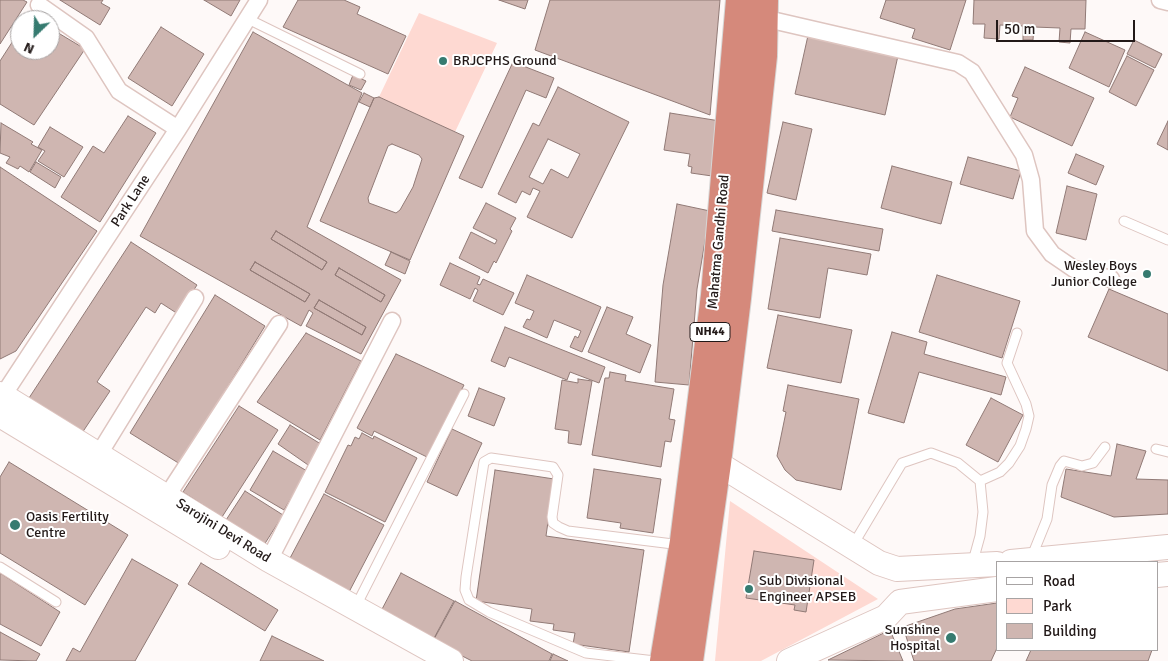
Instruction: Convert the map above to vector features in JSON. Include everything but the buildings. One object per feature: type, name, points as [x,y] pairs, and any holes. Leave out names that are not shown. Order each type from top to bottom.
[{"type":"highway","name":"Mahatma Gandhi Road","points":[[664,661],[683,546],[715,295],[740,0]]},
{"type":"highway","name":"Mahatma Gandhi Road","points":[[690,661],[717,464],[762,66],[764,9]]},
{"type":"main road","name":"Sarojini Devi Road","points":[[1,401],[99,454],[269,560],[354,609],[451,661]]},
{"type":"main road","name":"Sarojini Devi Road","points":[[1,401],[262,574],[416,661]]},
{"type":"main road","points":[[717,464],[879,563],[897,569],[971,567],[996,564]]},
{"type":"main road","points":[[1021,561],[1168,547]]},
{"type":"main road","points":[[897,569],[900,602]]},
{"type":"main road","points":[[789,661],[886,617],[900,602],[996,588]]},
{"type":"street","name":"Park Lane","points":[[1,401],[178,129],[259,0]]},
{"type":"street","points":[[1160,0],[1168,2]]},
{"type":"street","points":[[39,5],[86,38],[119,92],[178,129]]},
{"type":"street","points":[[764,9],[958,63],[972,72],[1024,155],[1031,180],[1035,231],[1052,254],[1074,269],[1111,279]]},
{"type":"street","points":[[99,454],[195,298]]},
{"type":"street","points":[[269,560],[392,321]]},
{"type":"street","points":[[166,496],[279,324]]},
{"type":"lane","points":[[248,19],[360,74]]},
{"type":"lane","points":[[1124,221],[1168,240]]},
{"type":"lane","points":[[980,481],[1000,472],[1009,462],[1020,446],[1026,429],[1029,416],[1026,404],[1007,363],[1017,333]]},
{"type":"lane","points":[[354,609],[464,394]]},
{"type":"lane","points":[[1021,561],[1047,519],[1052,485],[1060,466],[1064,461],[1082,466],[1093,463],[1105,447]]},
{"type":"lane","points":[[1156,449],[1168,452]]},
{"type":"lane","points":[[852,548],[902,463],[931,453],[958,462],[980,481],[983,512],[980,536],[971,567]]},
{"type":"lane","points":[[655,661],[586,653],[489,612],[469,600],[465,590],[466,577],[484,462],[491,458],[553,467],[558,475],[552,516],[553,523],[558,527],[568,531],[683,546]]},
{"type":"lane","points":[[0,567],[56,602]]},
{"type":"green space","name":"BRJCPHS Ground","points":[[419,13],[497,43],[455,132],[379,97]]},
{"type":"green space","points":[[730,501],[878,599],[761,661],[715,661]]},
{"type":"place","name":"BRJCPHS Ground","points":[[443,61]]},
{"type":"place","name":"Wesley Boys Junior College","points":[[1147,274]]},
{"type":"place","name":"Oasis Fertility Centre","points":[[15,525]]},
{"type":"place","name":"Sub Divisional Engineer APSEB","points":[[749,589]]},
{"type":"place","name":"Sunshine Hospital","points":[[951,638]]}]
